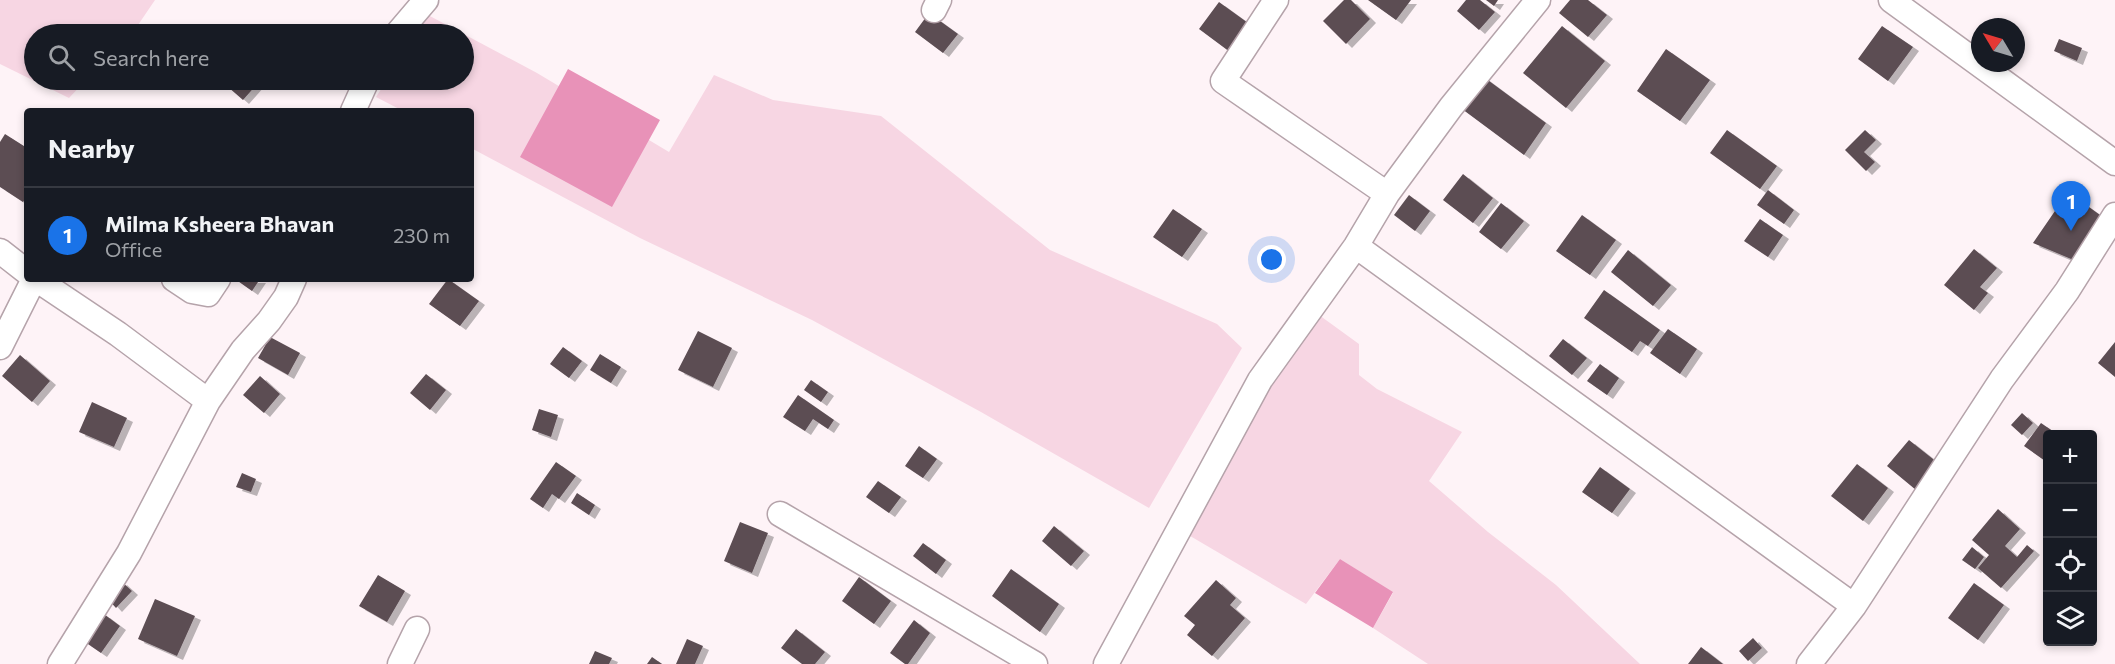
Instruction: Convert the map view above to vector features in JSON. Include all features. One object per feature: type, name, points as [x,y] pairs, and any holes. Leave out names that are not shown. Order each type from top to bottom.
[{"type":"street","points":[[406,24],[426,0]]},
{"type":"street","points":[[1276,0],[1223,81],[1387,194]]},
{"type":"street","points":[[1106,664],[1260,380],[1356,246],[1387,194],[1451,107],[1538,0]]},
{"type":"street","points":[[1891,0],[2115,163]]},
{"type":"street","points":[[354,108],[362,90]]},
{"type":"street","points":[[1809,664],[1854,606],[2002,379],[2067,291],[2115,215]]},
{"type":"street","points":[[1356,246],[1854,606]]},
{"type":"street","points":[[0,251],[24,270]]},
{"type":"street","points":[[0,347],[33,282]]},
{"type":"street","points":[[40,282],[118,334],[208,401]]},
{"type":"street","points":[[178,282],[192,291],[208,294],[216,282]]},
{"type":"street","points":[[60,664],[129,553],[208,401],[243,350],[280,305],[292,282]]},
{"type":"street","points":[[780,514],[1035,664]]},
{"type":"street","points":[[400,664],[417,629]]},
{"type":"shaded area","points":[[0,0],[155,0],[139,24],[24,24],[24,76],[0,64]]},
{"type":"shaded area","points":[[428,15],[445,24],[422,24]]},
{"type":"shaded area","points":[[474,39],[537,73],[669,152],[714,75],[773,100],[881,116],[1050,250],[1217,324],[1242,348],[1149,508],[981,412],[812,320],[640,238],[474,150],[474,108],[397,108],[376,97],[381,90],[474,90]]},
{"type":"shaded area","points":[[568,69],[660,120],[612,207],[520,157]]},
{"type":"shaded area","points":[[53,90],[77,90],[69,98]]},
{"type":"shaded area","points":[[1319,315],[1359,344],[1359,375],[1377,389],[1462,432],[1429,481],[1488,532],[1556,585],[1640,664],[1428,664],[1373,628],[1393,593],[1340,559],[1306,604],[1185,533],[1255,408]]},
{"type":"shaded area","points":[[1340,559],[1393,592],[1373,628],[1315,593]]},
{"type":"building","points":[[1344,0],[1351,0],[1370,19],[1346,44],[1323,21]]},
{"type":"building","points":[[1368,0],[1411,0],[1396,20]]},
{"type":"building","points":[[1466,0],[1480,0],[1495,12],[1479,30],[1457,11]]},
{"type":"building","points":[[1486,0],[1498,0],[1494,6]]},
{"type":"building","points":[[1570,0],[1588,0],[1607,15],[1588,37],[1559,13]]},
{"type":"building","points":[[1219,2],[1255,28],[1234,55],[1199,29]]},
{"type":"building","points":[[929,13],[958,34],[943,53],[915,32]]},
{"type":"building","points":[[1562,26],[1605,61],[1566,108],[1523,73]]},
{"type":"building","points":[[1882,26],[1913,47],[1888,81],[1858,59]]},
{"type":"building","points":[[2059,39],[2082,48],[2077,61],[2054,51]]},
{"type":"building","points":[[1666,49],[1710,80],[1680,121],[1637,91]]},
{"type":"building","points":[[1481,75],[1546,123],[1524,155],[1458,106]]},
{"type":"building","points":[[232,90],[252,90],[243,100]]},
{"type":"building","points":[[1727,130],[1777,166],[1760,189],[1710,153]]},
{"type":"building","points":[[1865,130],[1876,140],[1864,152],[1875,162],[1866,171],[1845,150]]},
{"type":"building","points":[[5,134],[24,146],[23,202],[0,187],[0,142]]},
{"type":"building","points":[[1463,174],[1493,198],[1473,223],[1443,200]]},
{"type":"building","points":[[1768,190],[1794,210],[1784,224],[1757,205]]},
{"type":"building","points":[[2068,192],[2107,220],[2083,264],[2033,243]]},
{"type":"building","points":[[1409,195],[1430,211],[1415,231],[1394,215]]},
{"type":"building","points":[[1501,203],[1524,221],[1501,249],[1479,232]]},
{"type":"building","points":[[1173,209],[1202,229],[1182,257],[1153,237]]},
{"type":"building","points":[[1582,215],[1616,240],[1590,275],[1556,251]]},
{"type":"building","points":[[1760,219],[1783,235],[1768,257],[1744,241]]},
{"type":"building","points":[[1974,249],[1997,268],[1980,287],[1988,293],[1974,310],[1944,285]]},
{"type":"building","points":[[1628,250],[1671,285],[1653,306],[1611,272]]},
{"type":"building","points":[[239,282],[258,282],[252,291]]},
{"type":"building","points":[[446,282],[452,282],[479,301],[460,326],[429,304]]},
{"type":"building","points":[[1604,290],[1660,330],[1648,346],[1640,341],[1632,352],[1584,318]]},
{"type":"building","points":[[1668,329],[1697,349],[1680,374],[1650,353]]},
{"type":"building","points":[[698,331],[732,348],[713,387],[678,370]]},
{"type":"building","points":[[270,337],[300,353],[288,375],[258,358]]},
{"type":"building","points":[[1563,339],[1587,358],[1572,375],[1549,356]]},
{"type":"building","points":[[2115,342],[2115,377],[2098,363]]},
{"type":"building","points":[[563,347],[582,361],[569,378],[550,364]]},
{"type":"building","points":[[600,354],[621,367],[611,383],[590,370]]},
{"type":"building","points":[[20,355],[50,381],[32,402],[2,376]]},
{"type":"building","points":[[1600,364],[1619,378],[1607,395],[1587,381]]},
{"type":"building","points":[[426,374],[446,390],[430,410],[410,393]]},
{"type":"building","points":[[260,376],[280,394],[264,413],[243,395]]},
{"type":"building","points":[[811,380],[828,392],[821,402],[804,390]]},
{"type":"building","points":[[798,395],[834,420],[828,429],[813,419],[805,431],[783,417]]},
{"type":"building","points":[[92,402],[127,418],[114,447],[79,432]]},
{"type":"building","points":[[539,409],[558,415],[551,437],[532,430]]},
{"type":"building","points":[[2022,413],[2033,423],[2022,435],[2011,425]]},
{"type":"building","points":[[2041,423],[2051,430],[2043,430],[2043,459],[2024,446]]},
{"type":"building","points":[[1909,440],[1938,463],[1916,490],[1887,466]]},
{"type":"building","points":[[919,446],[937,459],[923,478],[905,466]]},
{"type":"building","points":[[556,462],[576,476],[559,499],[552,494],[543,508],[530,499]]},
{"type":"building","points":[[1857,464],[1888,488],[1863,521],[1831,496]]},
{"type":"building","points":[[1600,467],[1630,489],[1612,513],[1582,492]]},
{"type":"building","points":[[242,473],[256,479],[251,492],[236,487]]},
{"type":"building","points":[[878,481],[901,497],[889,513],[866,497]]},
{"type":"building","points":[[577,493],[595,505],[589,515],[571,503]]},
{"type":"building","points":[[1998,509],[2020,529],[2005,546],[2017,557],[2027,545],[2034,551],[2001,588],[1978,568],[1989,555],[1972,540]]},
{"type":"building","points":[[740,522],[768,533],[752,573],[724,561]]},
{"type":"building","points":[[1054,526],[1084,551],[1071,566],[1042,541]]},
{"type":"building","points":[[923,543],[946,560],[936,574],[913,556]]},
{"type":"building","points":[[1972,547],[1984,557],[1975,569],[1962,560]]},
{"type":"building","points":[[1011,569],[1059,604],[1040,632],[992,596]]},
{"type":"building","points":[[378,575],[405,591],[387,622],[359,606]]},
{"type":"building","points":[[859,577],[891,601],[874,624],[842,601]]},
{"type":"building","points":[[1216,580],[1236,598],[1230,605],[1245,618],[1212,656],[1187,635],[1195,625],[1184,616]]},
{"type":"building","points":[[121,581],[132,591],[116,608],[106,597]]},
{"type":"building","points":[[1974,583],[2004,605],[1978,640],[1948,618]]},
{"type":"building","points":[[155,599],[195,616],[177,656],[138,639]]},
{"type":"building","points":[[104,614],[120,626],[101,653],[85,642]]},
{"type":"building","points":[[914,620],[930,633],[908,664],[905,664],[890,653]]},
{"type":"building","points":[[796,629],[825,652],[815,664],[802,664],[781,648]]},
{"type":"building","points":[[1753,638],[1762,648],[1748,661],[1739,651]]},
{"type":"building","points":[[687,639],[703,646],[695,664],[676,664]]},
{"type":"building","points":[[1701,647],[1723,664],[1688,664]]},
{"type":"building","points":[[595,651],[612,658],[609,664],[589,664]]},
{"type":"building","points":[[652,657],[662,664],[647,664]]},
{"type":"place","name":"Milma Ksheera Bhavan","points":[[2071,231]]}]
